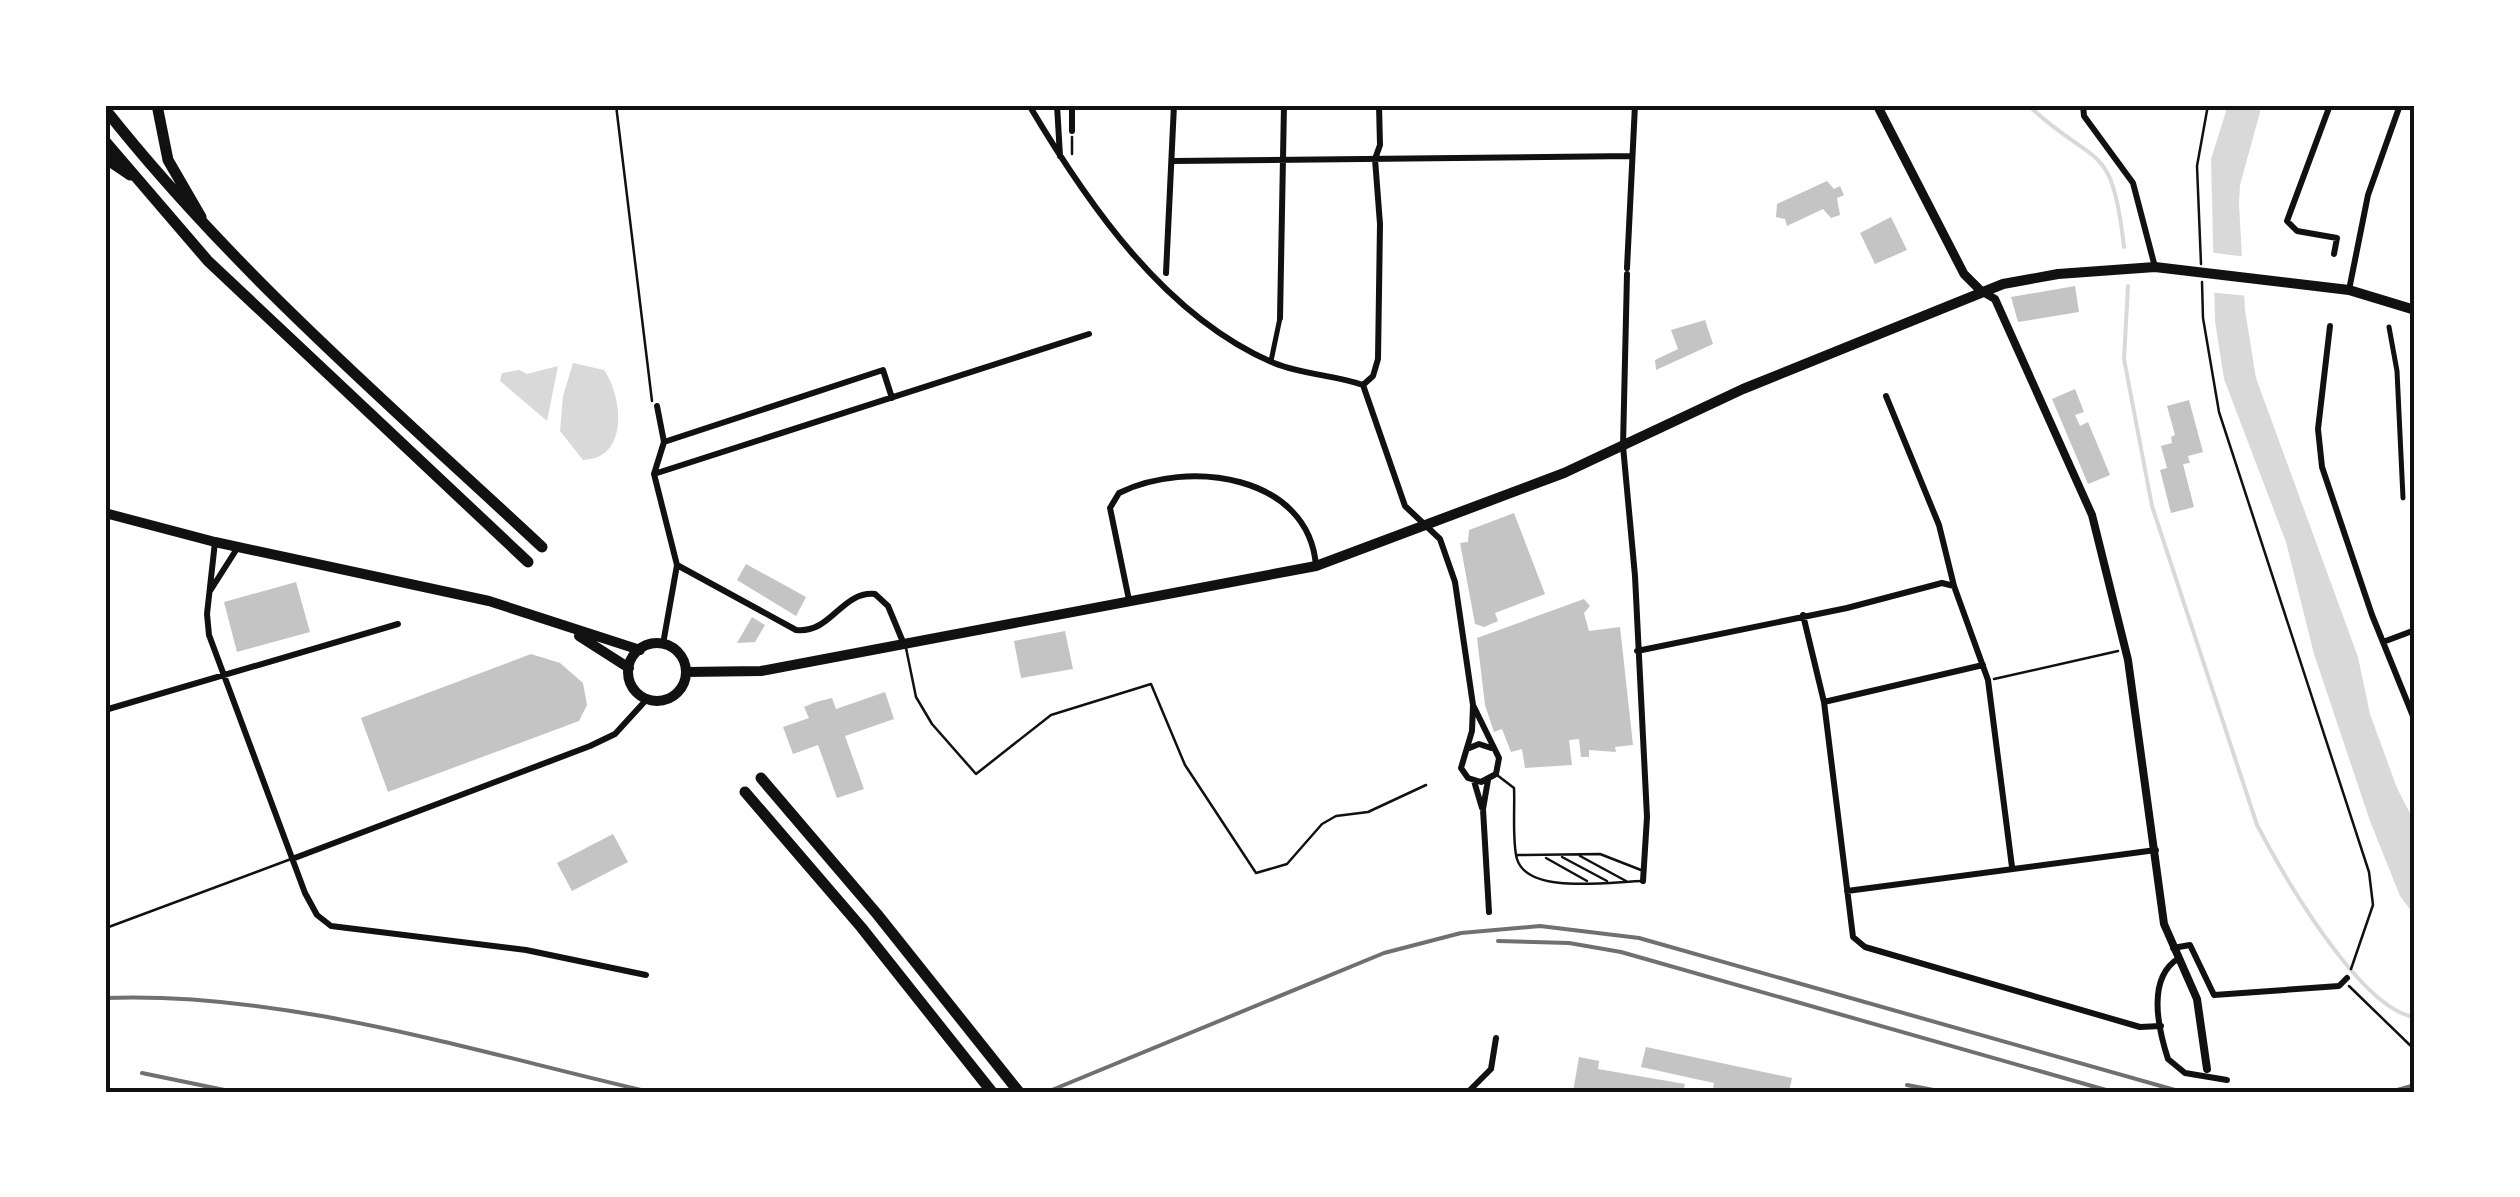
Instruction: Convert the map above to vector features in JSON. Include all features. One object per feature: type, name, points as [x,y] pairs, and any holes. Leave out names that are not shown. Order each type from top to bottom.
[{"type":"highway","points":[[157,105],[168,160],[204,225]]},
{"type":"highway","points":[[105,109],[204,225],[319,340],[542,547]]},
{"type":"highway","points":[[105,141],[222,274],[528,562]]},
{"type":"highway","points":[[105,158],[134,177]]},
{"type":"highway","points":[[761,778],[1017,1090]]},
{"type":"highway","points":[[745,792],[861,927],[992,1092]]},
{"type":"main road","points":[[1876,105],[1964,274],[1982,291]]},
{"type":"main road","points":[[686,672],[761,670],[1316,566],[1623,446],[1742,388],[2004,284],[2058,274],[2155,268],[2349,290],[2415,310]]},
{"type":"main road","points":[[105,513],[215,542],[438,588],[640,650],[664,644],[680,654],[686,672],[678,692],[658,701],[634,690],[629,668],[640,650]]},
{"type":"main road","points":[[562,625],[629,668]]},
{"type":"street","points":[[1030,105],[1071,174],[1128,246],[1206,324],[1271,362],[1363,385]]},
{"type":"street","points":[[1057,105],[1060,157]]},
{"type":"street","points":[[1072,105],[1072,131]]},
{"type":"street","points":[[1166,285],[1174,105]]},
{"type":"street","points":[[1271,362],[1280,318],[1284,105]]},
{"type":"street","points":[[1363,385],[1372,376],[1378,359],[1380,224],[1375,159],[1380,144],[1379,105]]},
{"type":"street","points":[[1635,105],[1623,446],[1634,556],[1647,817],[1643,881]]},
{"type":"street","points":[[2083,105],[2084,116],[2133,183],[2155,268]]},
{"type":"street","points":[[2330,105],[2287,221],[2297,231],[2337,238],[2334,254]]},
{"type":"street","points":[[2349,290],[2368,196],[2400,105]]},
{"type":"street","points":[[1174,160],[1632,156]]},
{"type":"street","points":[[1982,291],[1996,299],[2092,515],[2125,650],[2163,915],[2201,1014],[2206,1069]]},
{"type":"street","points":[[2330,326],[2318,430],[2320,457],[2383,642],[2415,721]]},
{"type":"street","points":[[2389,326],[2403,498]]},
{"type":"street","points":[[654,474],[1089,334]]},
{"type":"street","points":[[664,442],[883,370],[892,398]]},
{"type":"street","points":[[1363,385],[1405,506],[1440,539],[1455,582],[1473,705],[1498,758],[1496,774],[1488,780],[1474,781]]},
{"type":"street","points":[[1886,396],[1939,525],[1954,570],[1954,586],[1988,680],[2012,867]]},
{"type":"street","points":[[657,406],[664,442],[654,474],[676,565],[664,644]]},
{"type":"street","points":[[2402,450],[2415,452]]},
{"type":"street","points":[[1130,602],[1110,508],[1119,493],[1136,484],[1158,480],[1240,480],[1290,508],[1312,537],[1316,566]]},
{"type":"street","points":[[215,542],[209,635],[292,858],[318,915],[331,926],[526,950],[646,975]]},
{"type":"street","points":[[209,592],[238,547]]},
{"type":"street","points":[[676,565],[796,630],[816,629],[853,597],[875,594],[888,606],[903,642]]},
{"type":"street","points":[[1637,651],[1942,583],[1954,586]]},
{"type":"street","points":[[1803,616],[1824,702],[1853,938],[1865,946],[2140,1027],[2161,1026]]},
{"type":"street","points":[[105,710],[398,624]]},
{"type":"street","points":[[2383,642],[2415,630]]},
{"type":"street","points":[[1824,702],[1983,666]]},
{"type":"street","points":[[292,858],[590,746],[615,734],[647,699]]},
{"type":"street","points":[[1473,705],[1461,768],[1474,781],[1483,809]]},
{"type":"street","points":[[1467,749],[1479,744],[1492,748]]},
{"type":"street","points":[[1488,780],[1483,809],[1489,912]]},
{"type":"street","points":[[1847,890],[2156,850]]},
{"type":"street","points":[[2173,948],[2190,945],[2214,995],[2340,986],[2347,978]]},
{"type":"street","points":[[2179,958],[2167,966],[2160,979],[2166,1052],[2177,1068],[2227,1080]]},
{"type":"street","points":[[1468,1092],[1491,1069],[1496,1038]]},
{"type":"lane","points":[[903,642],[916,697],[932,724],[976,774],[1051,715],[1151,684],[1186,766],[1256,873],[1287,864],[1322,824],[1336,816],[1368,812],[1426,785]]},
{"type":"lane","points":[[1496,774],[1514,788],[1517,854],[1525,870],[1548,882],[1643,881]]},
{"type":"lane","points":[[1517,854],[1544,858],[1600,854],[1645,871]]},
{"type":"lane","points":[[1560,856],[1608,882]]},
{"type":"lane","points":[[1579,856],[1626,881]]},
{"type":"lane","points":[[106,928],[292,858]]},
{"type":"lane","points":[[1544,858],[1591,882]]},
{"type":"path","points":[[616,105],[644,360],[650,400],[657,406]]},
{"type":"path","points":[[2199,240],[2197,166],[2208,105]]},
{"type":"path","points":[[1071,174],[1072,131]]},
{"type":"path","points":[[2202,318],[2222,420],[2370,872],[2373,905]]},
{"type":"path","points":[[1988,680],[2125,650]]},
{"type":"path","points":[[2377,899],[2347,978],[2349,988],[2415,1050]]},
{"type":"shaded area","points":[[2228,105],[2262,105],[2240,185],[2239,204],[2245,310],[2256,378],[2358,657],[2370,714],[2397,788],[2415,823],[2415,916],[2400,896],[2370,821],[2314,654],[2286,542],[2224,379],[2215,321],[2211,159]]},
{"type":"shaded area","points":[[573,363],[604,370],[618,410],[615,438],[608,449],[598,457],[583,460],[560,431],[563,396]]},
{"type":"shaded area","points":[[558,366],[547,421],[500,381],[502,373],[519,370],[527,374]]},
{"type":"pier","points":[[2207,252],[2247,257],[2249,296],[2208,292]]},
{"type":"building","points":[[1827,181],[1834,189],[1840,186],[1844,195],[1837,198],[1840,215],[1831,218],[1823,209],[1787,226],[1785,219],[1776,217],[1777,204]]},
{"type":"building","points":[[1891,217],[1907,250],[1875,264],[1860,233]]},
{"type":"building","points":[[2075,286],[2079,312],[2018,322],[2011,297]]},
{"type":"building","points":[[1705,320],[1713,344],[1656,370],[1655,360],[1678,349],[1671,330]]},
{"type":"building","points":[[2075,389],[2084,412],[2075,415],[2080,426],[2088,422],[2110,475],[2088,484],[2052,399]]},
{"type":"building","points":[[2189,400],[2203,452],[2188,456],[2190,463],[2183,464],[2194,507],[2171,513],[2160,470],[2167,468],[2161,446],[2172,443],[2171,437],[2175,435],[2167,406]]},
{"type":"building","points":[[1514,513],[1545,594],[1495,613],[1498,621],[1484,627],[1475,624],[1460,543],[1468,542],[1469,530]]},
{"type":"building","points":[[746,564],[806,597],[796,616],[737,580]]},
{"type":"building","points":[[296,582],[310,632],[237,652],[224,602]]},
{"type":"building","points":[[1584,599],[1590,606],[1584,613],[1589,631],[1620,627],[1633,745],[1615,747],[1616,752],[1589,750],[1589,757],[1581,757],[1579,739],[1569,740],[1572,765],[1525,768],[1522,749],[1511,752],[1502,729],[1494,732],[1485,705],[1477,638]]},
{"type":"building","points":[[752,617],[765,625],[755,642],[737,643]]},
{"type":"building","points":[[1065,631],[1073,669],[1021,678],[1014,641]]},
{"type":"building","points":[[531,654],[560,663],[583,683],[587,705],[579,721],[388,792],[361,718]]},
{"type":"building","points":[[885,692],[894,719],[845,736],[864,789],[837,798],[818,745],[793,754],[783,727],[809,718],[804,707],[816,702],[832,698],[836,709]]},
{"type":"building","points":[[613,834],[628,862],[572,891],[557,863]]},
{"type":"building","points":[[1646,1047],[1792,1078],[1789,1092],[1713,1090],[1714,1083],[1641,1067]]},
{"type":"building","points":[[1579,1057],[1599,1061],[1598,1069],[1685,1084],[1683,1092],[1573,1092]]},
{"type":"waterway","points":[[2028,105],[2097,159],[2106,171],[2114,188],[2124,247]]},
{"type":"waterway","points":[[2128,286],[2124,359],[2152,506],[2257,825],[2303,905],[2347,966],[2393,1009],[2415,1017]]},
{"type":"railway","points":[[1047,1092],[1384,953],[1461,933],[1540,926],[1639,938],[2182,1092]]},
{"type":"railway","points":[[1498,941],[1569,943],[1621,952],[2113,1092]]},
{"type":"railway","points":[[105,998],[173,998],[311,1014],[650,1092]]},
{"type":"railway","points":[[142,1073],[234,1092]]},
{"type":"railway","points":[[1907,1085],[1944,1092]]},
{"type":"railway","points":[[2390,1092],[2415,1085]]}]
